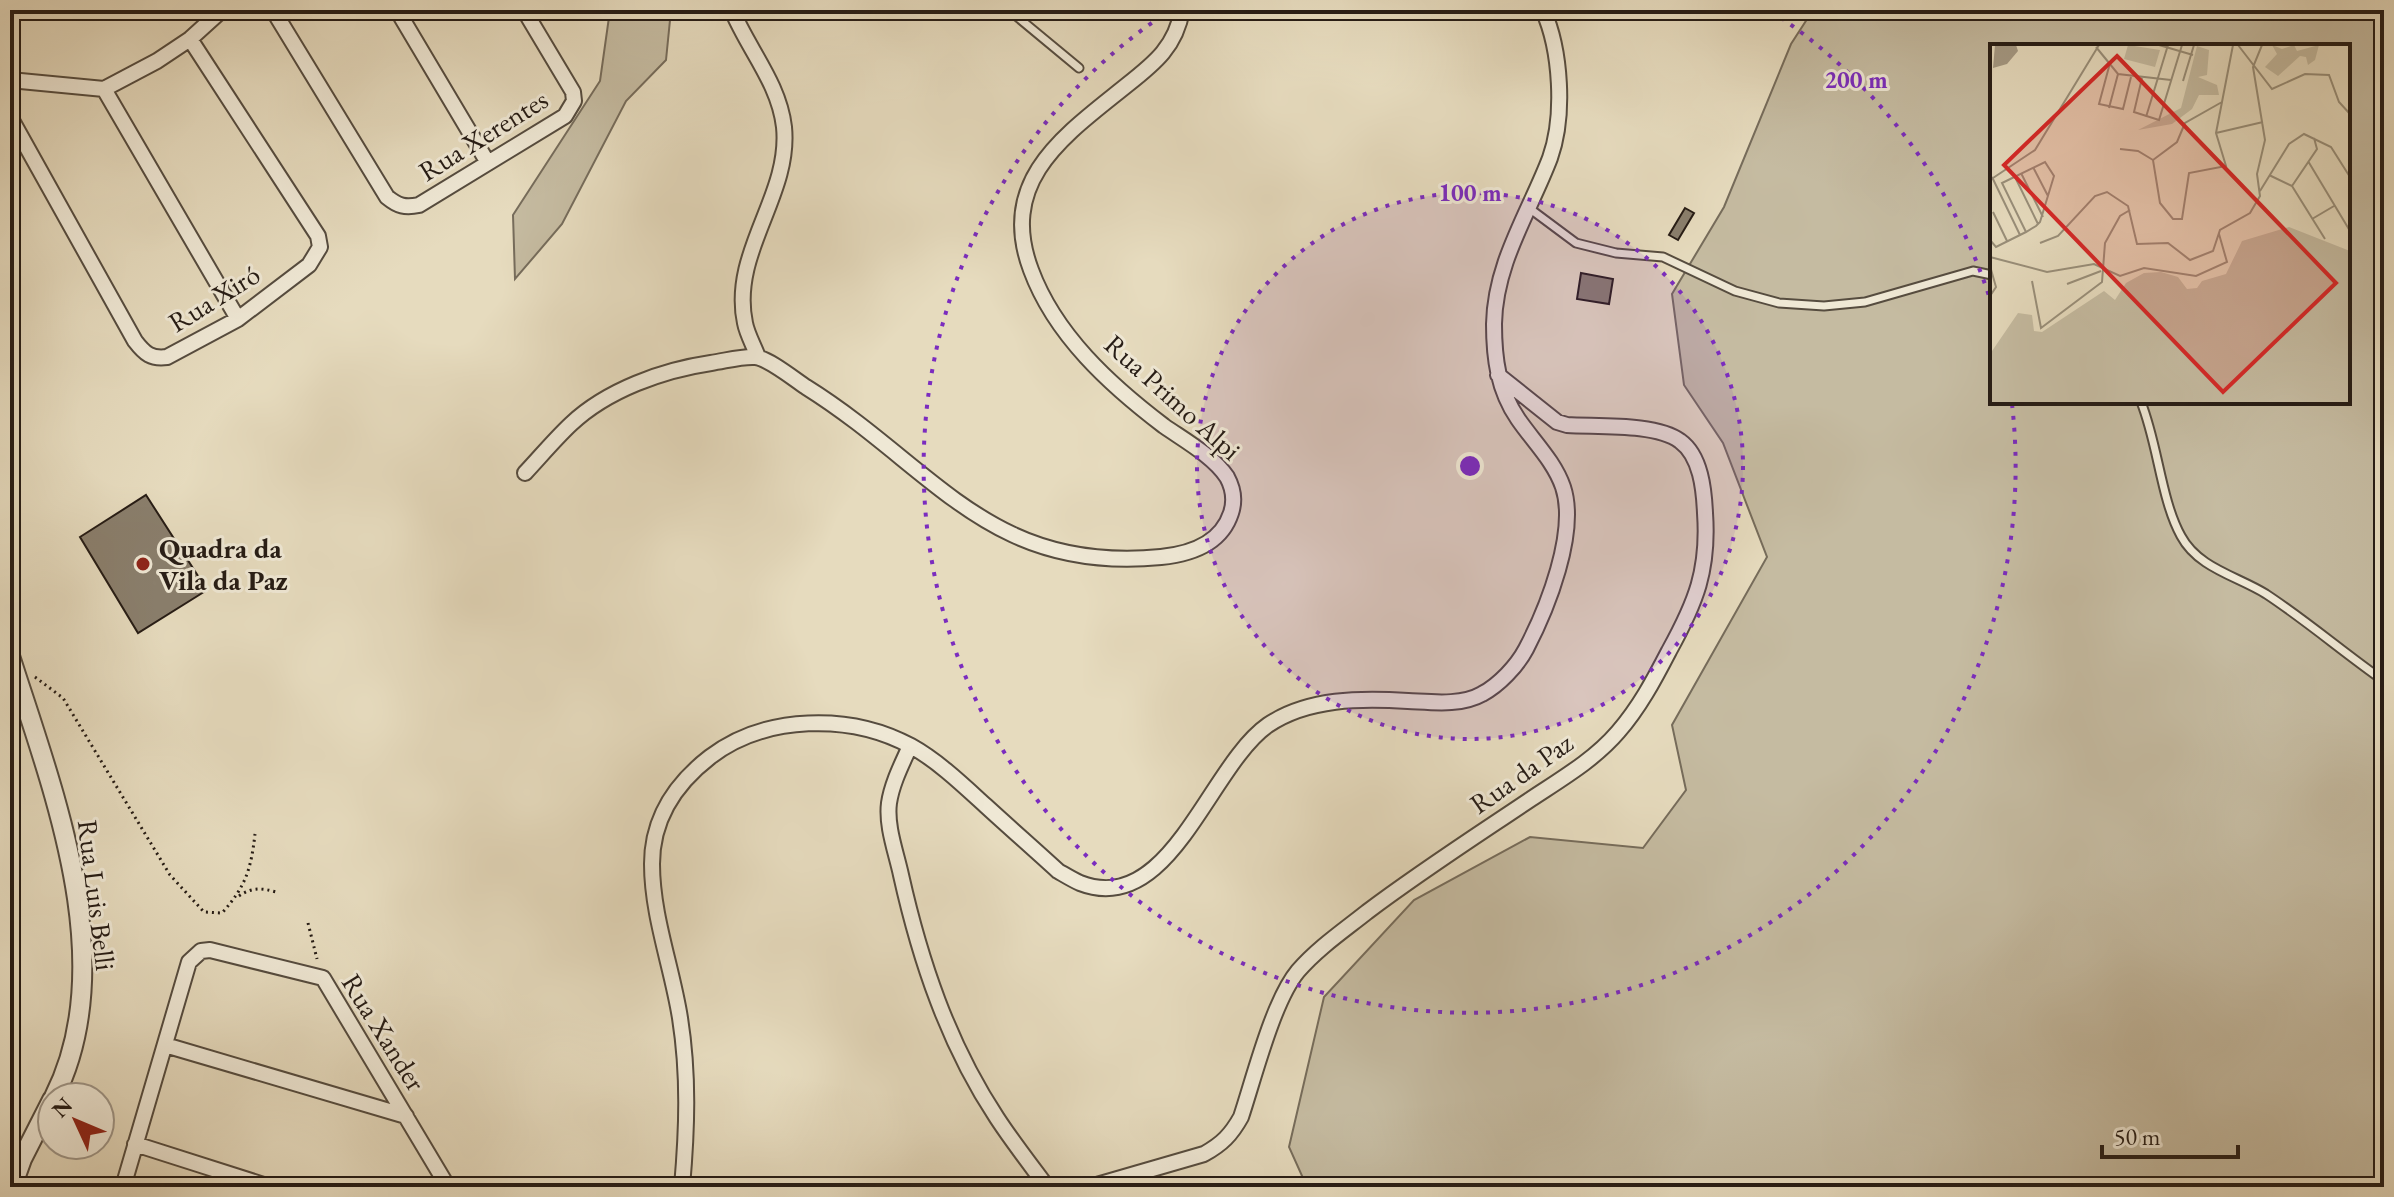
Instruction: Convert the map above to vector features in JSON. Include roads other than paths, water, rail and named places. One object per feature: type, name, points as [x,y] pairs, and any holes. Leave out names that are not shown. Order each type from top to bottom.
[{"type":"street","points":[[10,80],[104,89],[157,61],[190,39],[222,10]]},
{"type":"street","name":"Rua Xerentes","points":[[273,10],[387,197],[396,205],[407,208],[419,205],[565,116],[574,101],[573,92],[524,10]]},
{"type":"street","points":[[397,10],[488,163]]},
{"type":"street","points":[[525,473],[573,422],[625,388],[680,367],[758,357],[745,322],[748,260],[780,173],[784,127],[775,92],[732,10]]},
{"type":"street","name":"Rua Primo Alpi","points":[[758,357],[828,401],[976,516],[1032,545],[1071,556],[1126,561],[1183,555],[1208,544],[1224,529],[1232,509],[1233,492],[1226,477],[1214,463],[1128,399],[1090,362],[1051,309],[1031,270],[1020,225],[1026,188],[1043,160],[1073,128],[1157,61],[1177,34],[1182,10]]},
{"type":"street","points":[[682,1187],[687,1077],[680,1017],[655,902],[652,863],[656,830],[669,798],[690,772],[722,748],[761,729],[802,724],[841,725],[878,733],[910,746],[966,788],[1058,871],[1081,884],[1109,889],[1133,884],[1158,867],[1180,841],[1246,745],[1267,726],[1293,711],[1323,702],[1402,700],[1447,703],[1480,695],[1503,678],[1525,652],[1553,586],[1567,530],[1568,506],[1563,485],[1552,464],[1506,401],[1495,354],[1495,295],[1507,254],[1551,154],[1558,106],[1555,50],[1543,10]]},
{"type":"street","name":"Rua Xiró","points":[[10,117],[135,341],[144,353],[154,358],[167,357],[238,319],[309,265],[320,247],[318,236],[190,39]]},
{"type":"street","points":[[104,89],[238,319]]},
{"type":"street","name":"Rua da Paz","points":[[1090,1187],[1204,1154],[1220,1145],[1241,1117],[1281,1001],[1296,973],[1322,946],[1413,877],[1585,763],[1617,734],[1643,699],[1687,617],[1701,581],[1708,546],[1703,485],[1694,460],[1681,442],[1662,433],[1640,429],[1557,422],[1498,375]]},
{"type":"street","name":"Rua Luis Belli","points":[[10,656],[63,825],[81,943],[81,1004],[67,1069],[61,1081]]},
{"type":"street","points":[[910,746],[894,781],[888,805],[913,932],[958,1050],[996,1117],[1047,1187]]},
{"type":"street","name":"Rua Xander","points":[[123,1187],[189,962],[201,951],[210,950],[323,978],[448,1187]]},
{"type":"street","points":[[165,1045],[406,1116]]},
{"type":"street","name":"Rua Luis Belli","points":[[12,1187],[36,1132]]},
{"type":"street","points":[[135,1144],[270,1187]]},
{"type":"lane","points":[[1009,10],[1079,68]]},
{"type":"lane","points":[[1527,206],[1576,243],[1616,253],[1663,257],[1735,291],[1779,303],[1824,306],[1865,302],[1973,271],[1990,275]]},
{"type":"lane","points":[[2142,404],[2157,451],[2173,522],[2183,541],[2201,560],[2264,593],[2384,681]]},
{"type":"place","name":"Quadra da Vila da Paz","points":[[143,564]]}]
